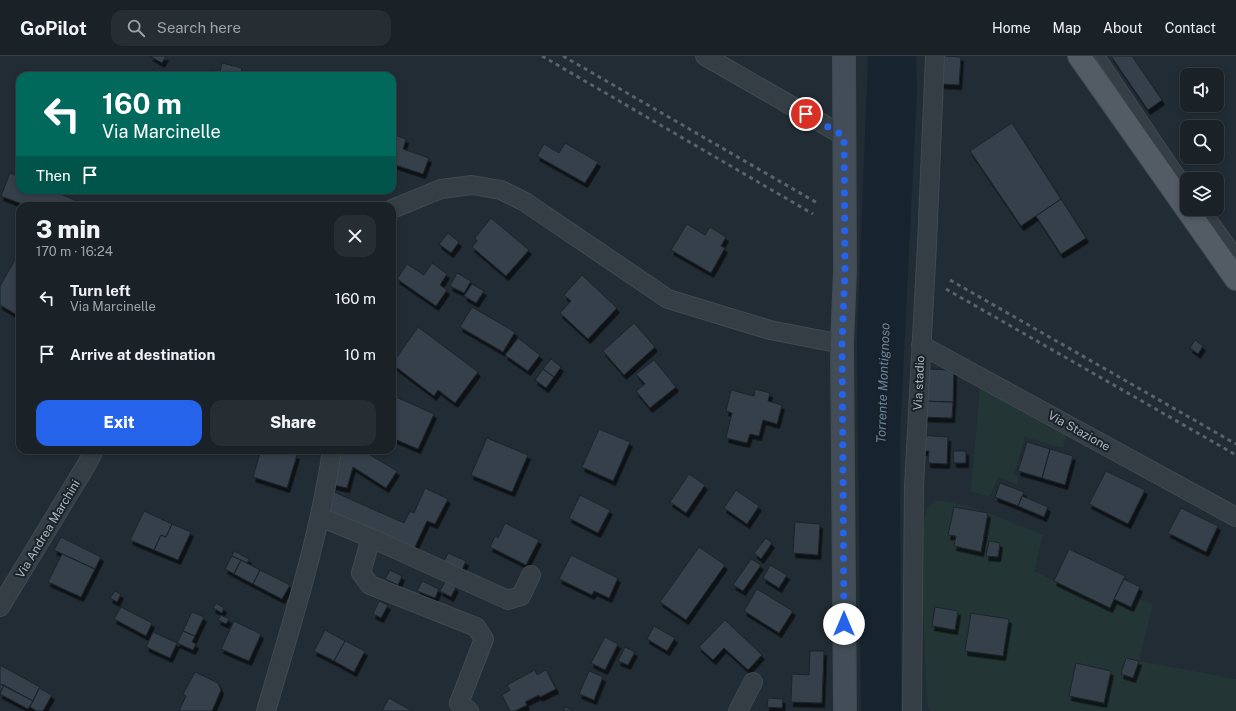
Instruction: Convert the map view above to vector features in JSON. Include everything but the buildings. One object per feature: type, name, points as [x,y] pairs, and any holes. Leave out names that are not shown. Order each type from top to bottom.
[{"type":"main road","points":[[844,56],[845,270],[842,344],[845,711]]},
{"type":"main road","points":[[1079,56],[1236,279]]},
{"type":"street","points":[[706,56],[844,136]]},
{"type":"street","name":"Via stadio","points":[[912,711],[914,486],[935,56]]},
{"type":"street","points":[[396,207],[441,189],[472,185],[501,190],[525,202],[668,298],[770,330],[842,344]]},
{"type":"street","name":"Via Stazione","points":[[921,345],[1236,517]]},
{"type":"street","name":"Via Andrea Marchini","points":[[0,607],[92,454]]},
{"type":"street","points":[[266,711],[305,576],[320,517],[331,454]]},
{"type":"street","points":[[320,517],[371,538],[508,600],[521,596],[531,575]]},
{"type":"street","points":[[371,538],[361,573],[370,584],[476,627],[484,639],[460,703],[469,711]]},
{"type":"street","points":[[738,711],[753,682]]},
{"type":"lane","points":[[1100,56],[1180,175]]},
{"type":"lane","points":[[1210,216],[1236,252]]},
{"type":"shaded area","points":[[980,387],[1067,433],[1063,448],[1025,437],[1014,474],[1018,476],[1017,484],[998,477],[990,497],[971,491]]},
{"type":"shaded area","points":[[938,500],[952,502],[978,510],[1043,535],[1034,571],[1110,608],[1114,599],[1130,607],[1135,598],[1153,604],[1139,661],[1236,679],[1236,711],[931,711],[928,707],[927,701],[920,543],[927,508]]},
{"type":"water","name":"Torrente Montignoso","points":[[868,56],[916,56],[917,90],[900,436],[901,711],[861,711],[857,339]]},
{"type":"railway","points":[[542,56],[813,214]]},
{"type":"railway","points":[[563,56],[819,204]]},
{"type":"railway","points":[[950,280],[1236,444]]},
{"type":"railway","points":[[946,289],[1236,455]]},
{"type":"route","points":[[806,114],[844,136],[845,270],[842,344],[844,624]]}]
